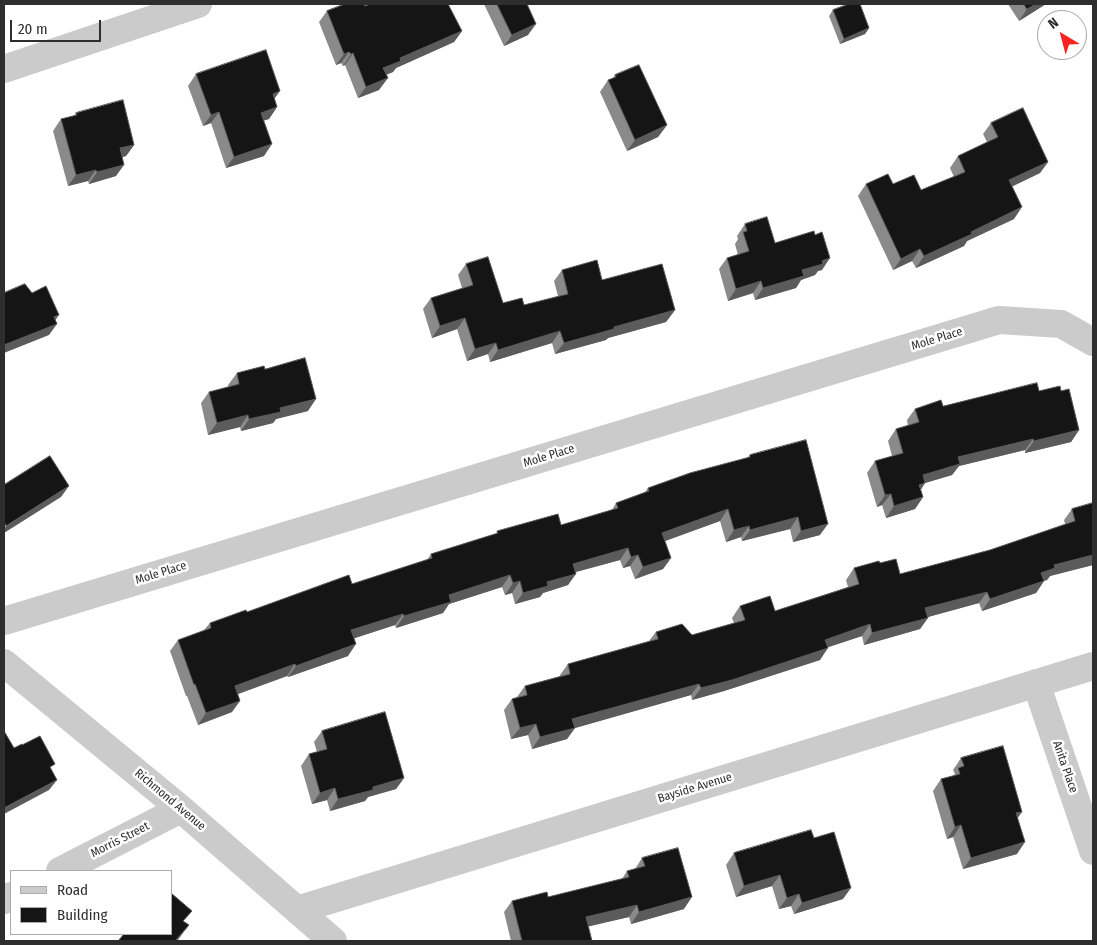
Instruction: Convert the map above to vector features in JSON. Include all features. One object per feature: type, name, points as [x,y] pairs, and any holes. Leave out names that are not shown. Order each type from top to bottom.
[{"type":"street","points":[[4,69],[198,4]]},
{"type":"street","name":"Mole Place","points":[[4,621],[999,320],[1061,324],[1093,342]]},
{"type":"street","name":"Richmond Avenue","points":[[4,663],[181,809],[333,941]]},
{"type":"street","name":"Bayside Avenue","points":[[297,910],[1093,666]]},
{"type":"street","name":"Anita Place","points":[[1036,683],[1093,851]]},
{"type":"street","name":"Morris Street","points":[[62,870],[181,809]]},
{"type":"building","points":[[345,4],[364,4],[365,6],[370,4],[448,4],[462,31],[400,58],[401,61],[383,68],[388,78],[366,87],[353,53],[344,54],[327,11]]},
{"type":"building","points":[[497,4],[527,4],[536,24],[512,35]]},
{"type":"building","points":[[849,4],[860,4],[869,28],[844,39],[833,10]]},
{"type":"building","points":[[1024,4],[1036,4],[1027,9]]},
{"type":"building","points":[[266,50],[280,91],[273,94],[277,107],[261,113],[272,144],[234,157],[219,112],[211,115],[196,74]]},
{"type":"building","points":[[639,65],[667,125],[635,140],[608,80]]},
{"type":"building","points":[[123,100],[134,145],[120,148],[124,165],[76,175],[61,119]]},
{"type":"building","points":[[1023,108],[1048,162],[1009,180],[1022,207],[971,232],[972,234],[924,256],[920,249],[901,259],[866,184],[888,174],[893,184],[914,175],[921,190],[965,172],[958,156],[998,137],[991,123]]},
{"type":"building","points":[[767,217],[775,243],[814,231],[815,235],[822,232],[830,258],[822,261],[823,264],[802,270],[804,276],[763,288],[761,281],[736,289],[727,258],[749,251],[743,232],[747,231],[745,224]]},
{"type":"building","points":[[488,257],[503,303],[522,298],[524,305],[568,294],[562,270],[597,260],[602,280],[662,264],[675,310],[564,343],[560,331],[498,350],[496,343],[475,349],[465,318],[440,326],[431,298],[473,285],[466,264]]},
{"type":"building","points":[[25,284],[32,293],[46,286],[59,315],[54,317],[57,324],[4,345],[4,293]]},
{"type":"building","points":[[305,358],[316,399],[280,408],[281,412],[249,419],[248,415],[217,423],[209,392],[239,384],[237,373],[264,366],[265,369]]},
{"type":"building","points":[[1037,383],[1039,391],[1060,386],[1061,391],[1069,389],[1079,430],[958,457],[960,464],[923,475],[925,483],[919,485],[923,497],[894,506],[891,494],[885,495],[875,461],[903,453],[896,429],[919,422],[915,409],[941,400],[943,406]]},
{"type":"building","points":[[806,440],[828,524],[801,531],[798,517],[750,530],[749,526],[734,530],[728,509],[662,533],[671,558],[643,567],[638,555],[631,557],[628,548],[573,564],[576,574],[547,582],[548,586],[523,593],[520,581],[513,583],[510,575],[449,595],[451,602],[351,630],[356,644],[235,686],[240,701],[206,713],[194,685],[178,640],[211,628],[210,623],[246,610],[247,612],[349,575],[352,584],[432,558],[431,554],[498,533],[497,531],[558,514],[561,525],[618,508],[616,503],[649,491],[648,488],[690,473]]},
{"type":"building","points":[[50,456],[69,486],[6,526],[4,522],[4,485]]},
{"type":"building","points":[[1093,503],[1093,555],[1054,565],[1055,568],[1041,573],[1044,581],[990,599],[987,592],[925,608],[928,618],[872,633],[870,624],[825,640],[828,648],[732,680],[701,688],[699,684],[572,719],[575,728],[540,737],[536,724],[520,728],[512,699],[527,695],[525,686],[570,674],[568,664],[658,639],[656,632],[682,624],[692,635],[745,620],[740,606],[770,596],[775,611],[859,584],[854,568],[879,561],[880,563],[896,559],[900,574],[990,550],[1075,521],[1072,509]]},
{"type":"building","points":[[385,712],[404,778],[373,787],[373,790],[338,799],[335,788],[320,793],[309,754],[327,749],[322,731]]},
{"type":"building","points":[[4,731],[14,748],[40,736],[55,764],[50,767],[57,780],[4,808]]},
{"type":"building","points":[[1003,746],[1022,812],[1016,813],[1025,842],[971,858],[961,825],[955,827],[941,779],[960,774],[958,768],[964,766],[961,758]]},
{"type":"building","points":[[811,830],[814,838],[834,832],[851,888],[802,903],[799,894],[787,898],[780,875],[744,886],[734,853]]},
{"type":"building","points":[[678,848],[692,897],[639,912],[637,905],[586,917],[592,941],[522,941],[512,901],[547,892],[548,897],[629,877],[627,871],[645,866],[642,858]]},
{"type":"building","points":[[172,894],[192,911],[183,921],[189,925],[175,941],[118,941],[123,935],[172,935]]}]
